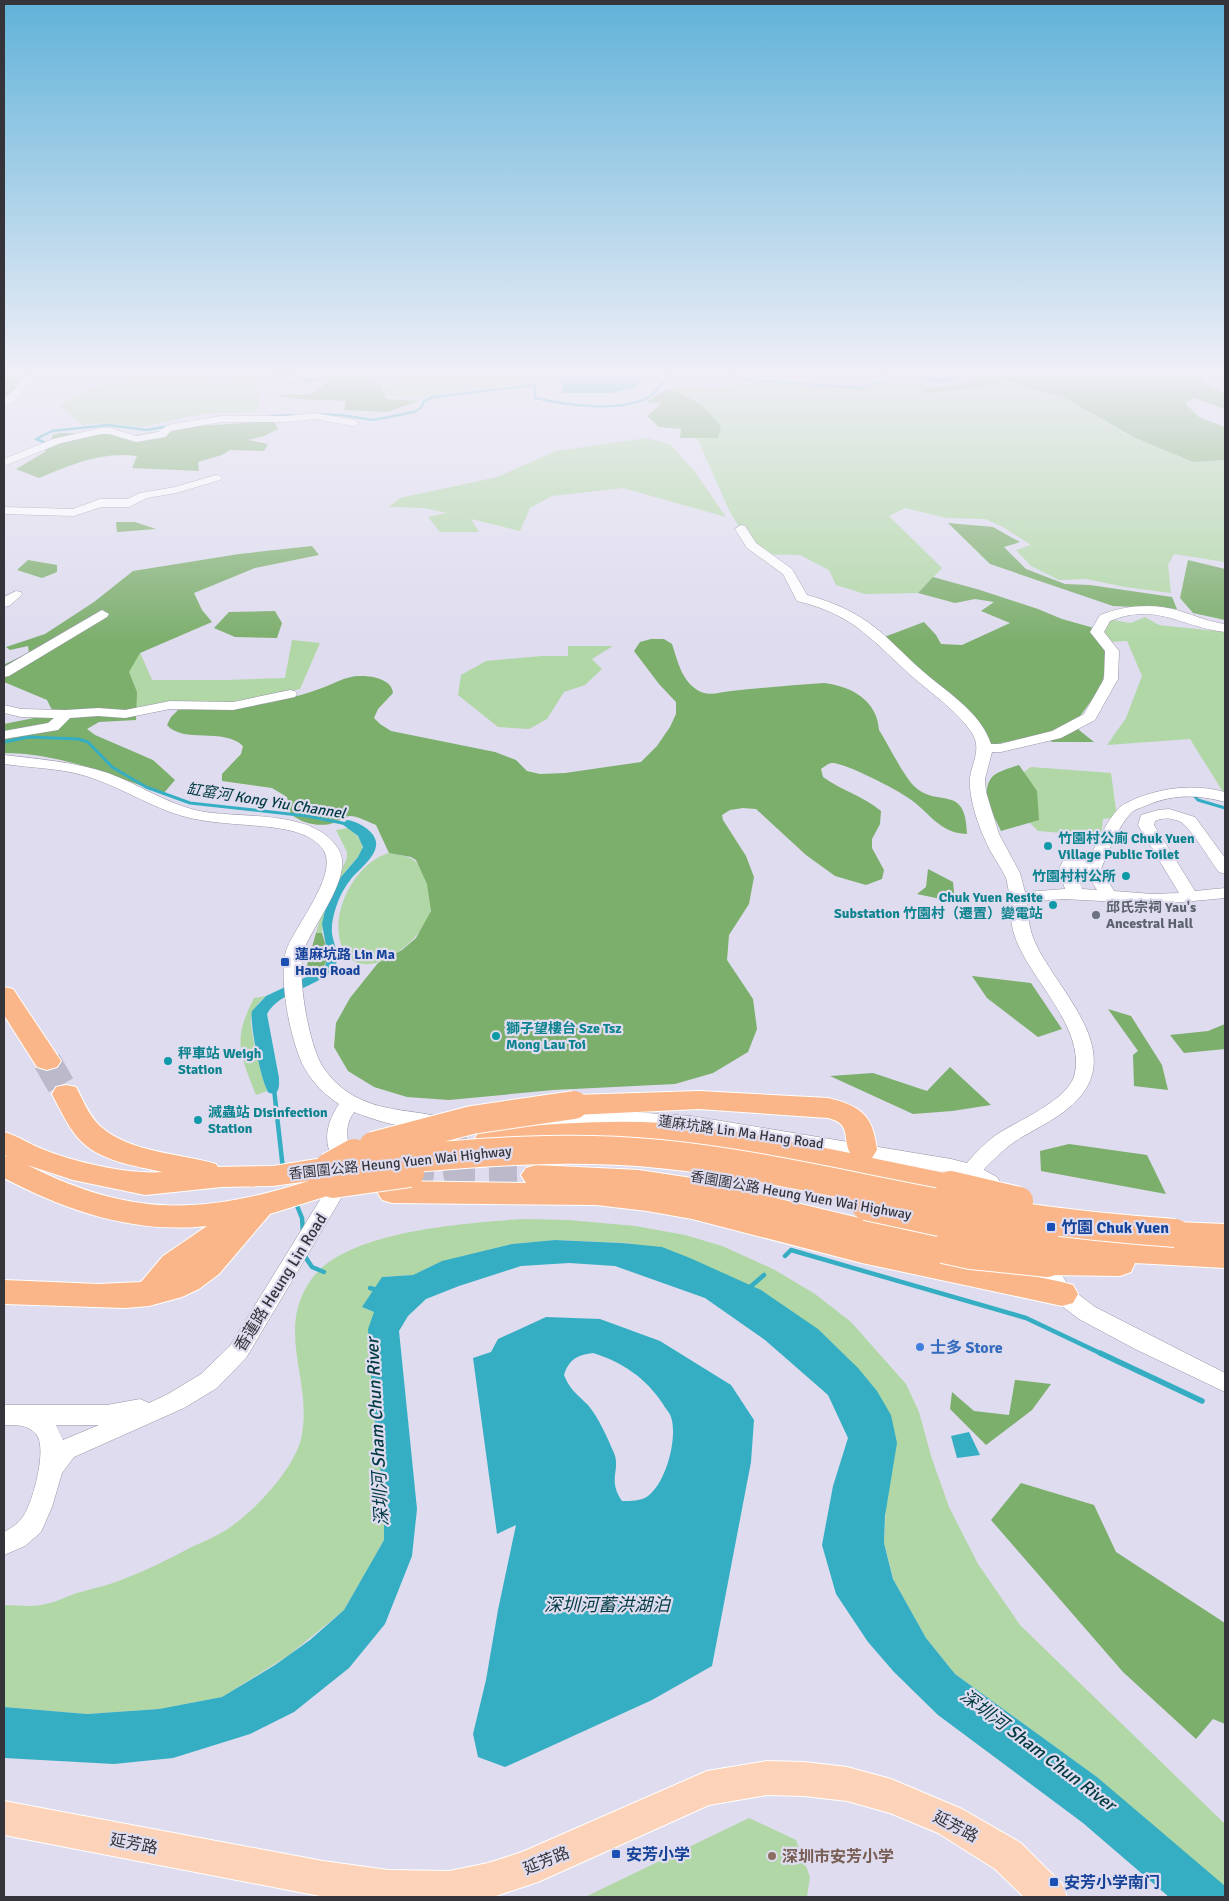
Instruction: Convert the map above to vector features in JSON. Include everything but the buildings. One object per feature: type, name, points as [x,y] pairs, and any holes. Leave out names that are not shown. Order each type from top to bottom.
[{"type":"highway","points":[[4,995],[47,1060]]},
{"type":"highway","points":[[66,1094],[90,1133],[104,1142],[139,1157],[169,1164],[191,1166],[266,1190]]},
{"type":"highway","points":[[334,1176],[373,1146],[454,1124],[521,1111],[574,1105],[690,1100],[828,1108],[842,1111],[857,1122],[862,1133],[863,1150]]},
{"type":"highway","points":[[488,1130],[663,1134],[731,1142],[868,1166],[1175,1234]]},
{"type":"highway","points":[[4,1142],[39,1159],[73,1170],[145,1184],[222,1177]]},
{"type":"highway","name":"香園圍公路 Heung Yuen Wai Highway","points":[[266,1190],[448,1154],[521,1149],[583,1149],[637,1152],[744,1165],[1027,1218],[1086,1226],[1175,1234],[1225,1235]]},
{"type":"highway","name":"香園圍公路 Heung Yuen Wai Highway","points":[[334,1176],[507,1166],[559,1165],[632,1168],[762,1185],[974,1229],[1053,1242],[1133,1251],[1225,1258]]},
{"type":"highway","points":[[4,1166],[51,1189],[103,1209],[146,1217],[218,1215],[266,1190]]},
{"type":"highway","points":[[536,1175],[639,1180],[692,1189],[971,1255],[1062,1264],[1184,1264],[1225,1258]]},
{"type":"highway","points":[[334,1176],[392,1192],[596,1194],[647,1200],[692,1208],[862,1251],[1057,1285]]},
{"type":"highway","points":[[188,1217],[183,1201],[185,1193],[194,1180]]},
{"type":"highway","points":[[4,1292],[122,1296],[149,1294],[177,1287],[202,1270],[231,1241],[266,1190]]},
{"type":"main road","name":"延芳路","points":[[4,1818],[363,1891],[410,1890],[448,1893],[525,1869],[707,1788],[767,1778],[804,1779],[847,1784],[891,1796],[950,1821],[1008,1856],[1042,1895]]},
{"type":"street","points":[[4,511],[74,512],[100,503],[129,503],[144,495],[176,490],[216,478]]},
{"type":"street","points":[[741,529],[751,545],[788,572],[802,598],[823,603],[865,626],[918,675],[960,708],[982,738],[986,748],[977,773],[978,792],[996,847],[1012,873],[1025,940],[1075,1025],[1086,1060],[1085,1074],[1072,1094],[1048,1113],[1003,1140],[980,1160],[971,1172]]},
{"type":"street","points":[[4,603],[16,594]]},
{"type":"street","points":[[986,748],[1001,748],[1028,740],[1056,735],[1090,717],[1111,679],[1112,651],[1097,632],[1106,618],[1130,611],[1152,610],[1173,613],[1202,624],[1225,628]]},
{"type":"street","points":[[4,673],[102,614]]},
{"type":"street","points":[[4,709],[21,713],[66,714],[98,712],[125,714],[170,706],[233,706],[290,694]]},
{"type":"street","points":[[4,735],[53,727],[66,714]]},
{"type":"street","points":[[4,760],[84,770],[106,777],[160,803],[188,813],[226,820],[286,824],[306,830],[321,838],[334,855],[336,866],[331,880],[298,943],[293,959],[292,977],[298,1014],[315,1070],[330,1087],[351,1102],[389,1117],[437,1123]]},
{"type":"street","points":[[1092,870],[1110,835],[1127,809],[1149,799],[1186,790],[1213,793],[1225,797]]},
{"type":"street","points":[[1123,814],[1145,822],[1190,897]]},
{"type":"street","points":[[1145,822],[1147,818],[1159,814],[1183,816],[1193,824],[1225,869]]},
{"type":"street","points":[[1075,895],[1067,869],[1069,864],[1081,864],[1092,870],[1109,897]]},
{"type":"street","points":[[1017,900],[1025,896],[1041,894],[1154,899],[1225,893]]},
{"type":"street","points":[[334,1176],[338,1120],[351,1102]]},
{"type":"street","name":"蓮麻坑路 Lin Ma Hang Road","points":[[488,1130],[594,1118],[660,1120],[728,1128],[951,1166],[971,1172],[990,1182]]},
{"type":"street","name":"香蓮路 Heung Lin Road","points":[[51,1470],[57,1459],[66,1450],[176,1401],[209,1381],[230,1362],[246,1342],[273,1292],[319,1218],[334,1176]]},
{"type":"street","points":[[1057,1285],[1087,1313],[1109,1326],[1225,1382]]},
{"type":"street","name":"香蓮路 Heung Lin Road","points":[[9,1415],[107,1415],[176,1401]]},
{"type":"street","name":"香蓮路 Heung Lin Road","points":[[4,1544],[18,1537],[31,1525],[40,1507],[51,1470],[54,1448],[48,1433],[34,1420],[9,1415]]},
{"type":"green space","points":[[23,465],[73,465],[39,478],[16,469]]},
{"type":"green space","points":[[133,465],[198,465],[199,471],[132,468]]},
{"type":"green space","points":[[525,465],[689,465],[726,517],[623,488],[552,496],[530,508],[520,531],[471,519],[479,532],[440,532],[428,517],[447,513],[424,508],[389,507],[400,498],[497,477]]},
{"type":"green space","points":[[709,465],[1225,465],[1225,562],[1174,554],[1168,565],[1171,593],[1125,587],[1086,579],[1059,580],[1031,566],[1016,550],[1031,545],[1003,527],[985,519],[947,518],[905,508],[889,516],[942,568],[918,593],[865,594],[836,585],[829,570],[800,555],[755,554],[729,510]]},
{"type":"green space","points":[[116,522],[135,522],[156,529],[117,532]]},
{"type":"green space","points":[[948,523],[993,527],[1020,542],[1004,547],[1026,569],[1065,584],[1090,585],[1172,597],[1177,609],[1113,606],[990,564]]},
{"type":"green space","points":[[312,546],[319,555],[255,568],[194,593],[202,610],[212,622],[140,653],[129,672],[137,692],[136,720],[99,722],[87,729],[95,735],[153,760],[175,780],[163,794],[85,766],[45,757],[4,753],[4,724],[54,714],[47,700],[4,682],[5,664],[29,653],[28,646],[10,650],[6,647],[45,634],[94,602],[133,571],[239,554]]},
{"type":"green space","points":[[28,560],[57,565],[57,572],[42,578],[17,570]]},
{"type":"green space","points":[[1188,560],[1225,569],[1225,620],[1193,613],[1180,598]]},
{"type":"green space","points":[[933,577],[980,590],[1062,619],[1094,628],[1110,650],[1101,687],[1078,719],[1079,730],[1094,742],[1053,742],[1035,736],[992,745],[985,736],[879,639],[924,622],[936,635],[941,644],[962,645],[1010,623],[981,611],[994,602],[975,599],[955,603],[918,593]]},
{"type":"green space","points":[[275,611],[282,623],[277,638],[235,637],[214,628],[229,612]]},
{"type":"green space","points":[[1145,617],[1159,625],[1225,632],[1225,795],[1190,739],[1107,745],[1126,718],[1142,676],[1127,641],[1107,642],[1100,629],[1107,619],[1131,623]]},
{"type":"green space","points":[[651,639],[664,639],[672,644],[685,678],[701,692],[712,694],[824,683],[853,691],[861,696],[873,710],[879,730],[900,767],[914,786],[923,793],[956,802],[962,808],[967,834],[957,833],[941,826],[907,797],[881,782],[846,766],[831,763],[821,769],[823,777],[867,801],[881,811],[880,824],[872,839],[872,848],[884,870],[882,879],[866,885],[835,876],[806,855],[756,809],[730,810],[722,815],[723,820],[746,856],[754,877],[749,904],[729,935],[727,960],[753,999],[757,1029],[748,1052],[713,1073],[675,1084],[553,1090],[449,1100],[407,1097],[374,1087],[348,1071],[334,1047],[336,1023],[350,998],[378,963],[402,950],[416,938],[431,911],[427,884],[416,860],[411,857],[389,853],[376,825],[363,819],[350,816],[325,825],[306,823],[291,814],[287,797],[272,788],[222,781],[222,774],[241,754],[243,746],[235,740],[225,737],[183,734],[174,731],[167,725],[171,717],[178,710],[268,703],[307,693],[347,678],[367,676],[386,682],[392,689],[393,693],[378,709],[374,718],[391,731],[495,752],[516,760],[527,771],[540,774],[565,773],[641,762],[657,746],[676,714],[676,702],[659,684],[634,651],[640,642]]},
{"type":"green space","points":[[292,640],[320,643],[300,689],[232,703],[160,704],[97,712],[139,650],[152,680],[285,678]]},
{"type":"green space","points":[[568,646],[613,646],[592,659],[602,669],[585,685],[564,692],[547,719],[529,729],[498,727],[458,695],[461,675],[486,661],[542,656],[568,656]]},
{"type":"green space","points":[[1019,765],[1037,791],[1039,820],[1001,831],[991,811],[987,789],[993,776]]},
{"type":"green space","points":[[1031,767],[1111,773],[1117,817],[1103,819],[1101,836],[1038,831],[1030,823],[1018,776]]},
{"type":"green space","points":[[348,828],[361,841],[362,852],[341,877],[324,913],[322,933],[316,933],[322,913],[347,858],[347,852],[336,830]]},
{"type":"green space","points":[[389,853],[409,857],[419,866],[429,887],[431,909],[425,924],[404,947],[377,963],[364,964],[352,960],[343,949],[339,936],[342,906],[347,892],[365,867],[377,858]]},
{"type":"green space","points":[[928,869],[953,882],[955,902],[917,894],[926,887]]},
{"type":"green space","points":[[316,933],[322,933],[327,958],[322,967],[310,975],[307,965]]},
{"type":"green space","points":[[972,976],[1031,983],[1062,1029],[1038,1037],[987,998]]},
{"type":"green space","points":[[266,996],[255,1008],[251,1018],[254,1043],[267,1091],[256,1095],[243,1057],[241,1037],[247,1013],[254,998]]},
{"type":"green space","points":[[1108,1009],[1131,1016],[1162,1065],[1168,1090],[1134,1086],[1133,1055],[1138,1051]]},
{"type":"green space","points":[[1225,1024],[1225,1049],[1184,1053],[1170,1035],[1208,1031]]},
{"type":"green space","points":[[950,1067],[991,1105],[913,1114],[830,1076],[873,1073],[927,1091]]},
{"type":"green space","points":[[1069,1144],[1147,1155],[1166,1194],[1041,1171],[1040,1151]]},
{"type":"green space","points":[[523,1219],[568,1220],[635,1226],[685,1235],[722,1246],[775,1270],[815,1294],[851,1322],[906,1384],[919,1412],[931,1456],[949,1507],[978,1564],[1020,1625],[1225,1824],[1225,1893],[1097,1777],[955,1674],[926,1638],[894,1581],[884,1543],[891,1415],[628,1243],[557,1240],[512,1244],[440,1262],[413,1275],[382,1277],[364,1308],[374,1312],[384,1498],[384,1540],[344,1610],[289,1655],[222,1697],[159,1709],[87,1714],[4,1707],[4,1605],[32,1606],[46,1604],[104,1586],[152,1567],[217,1536],[249,1512],[273,1488],[292,1460],[302,1434],[304,1413],[295,1334],[296,1315],[302,1296],[313,1277],[330,1261],[354,1249],[381,1239],[411,1232],[472,1223]]},
{"type":"green space","points":[[1015,1380],[1051,1384],[1032,1410],[986,1445],[950,1409],[952,1392],[974,1411],[1009,1415]]},
{"type":"green space","points":[[1021,1483],[1094,1505],[1116,1552],[1225,1623],[1225,1724],[1213,1719],[1196,1739],[1123,1672],[991,1520]]},
{"type":"green space","points":[[749,1818],[796,1840],[810,1877],[807,1897],[585,1897]]},
{"type":"water","points":[[347,820],[356,822],[369,830],[375,838],[376,847],[371,857],[346,886],[336,907],[332,929],[337,954],[335,966],[321,979],[281,999],[267,1014],[279,1078],[277,1092],[275,1094],[269,1093],[263,1079],[257,1054],[252,1027],[252,1011],[266,996],[317,972],[325,966],[328,957],[322,924],[326,905],[341,877],[358,857],[363,847],[358,836],[342,824]]},
{"type":"water","name":"深圳河 Sham Chun River","points":[[555,1240],[662,1247],[690,1258],[761,1290],[818,1329],[858,1368],[877,1391],[891,1415],[897,1443],[885,1516],[884,1543],[893,1579],[926,1638],[955,1674],[1097,1777],[1225,1886],[1225,1897],[1169,1897],[1083,1823],[938,1715],[894,1672],[868,1642],[836,1594],[822,1545],[833,1486],[848,1438],[828,1395],[765,1340],[705,1298],[615,1266],[569,1263],[521,1266],[426,1299],[408,1316],[399,1331],[417,1509],[412,1556],[385,1624],[349,1668],[294,1712],[250,1734],[173,1758],[114,1764],[4,1758],[4,1707],[87,1714],[159,1709],[222,1697],[275,1665],[310,1640],[344,1610],[384,1540],[384,1500],[373,1406],[368,1329],[374,1312],[362,1307],[382,1277],[413,1275],[442,1261],[512,1244]]},
{"type":"water","name":"深圳河蓄洪湖泊","points":[[546,1317],[600,1319],[660,1341],[731,1385],[754,1420],[751,1462],[712,1666],[652,1700],[505,1767],[478,1757],[473,1734],[486,1680],[498,1610],[516,1525],[497,1534],[473,1358],[491,1352],[498,1339]],"holes":[[[593,1353],[633,1372],[649,1386],[671,1417],[673,1426],[672,1448],[665,1471],[654,1490],[648,1496],[639,1500],[622,1501],[615,1487],[616,1459],[609,1441],[592,1410],[571,1388],[564,1375],[571,1362],[582,1355]]]},
{"type":"water","points":[[969,1432],[980,1455],[957,1458],[951,1436]]},
{"type":"waterway","name":"缸窰河 Kong Yiu Channel","points":[[4,742],[29,737],[78,739],[88,742],[112,767],[146,787],[190,803],[307,816],[347,824]]},
{"type":"waterway","points":[[1192,793],[1198,800],[1225,808]]},
{"type":"waterway","name":"缸窰河 Kong Yiu Channel","points":[[274,1089],[283,1169]]},
{"type":"waterway","name":"缸窰河 Kong Yiu Channel","points":[[295,1201],[302,1218],[303,1233]]},
{"type":"waterway","points":[[785,1256],[791,1250],[1026,1318],[1102,1354]]},
{"type":"waterway","name":"缸窰河 Kong Yiu Channel","points":[[304,1255],[312,1267],[324,1272]]},
{"type":"waterway","points":[[749,1288],[764,1275]]},
{"type":"waterway","name":"缸窰河 Kong Yiu Channel","points":[[370,1288],[377,1290]]},
{"type":"waterway","points":[[1100,1353],[1202,1401]]},
{"type":"tunnel","points":[[47,1061],[66,1094]]},
{"type":"tunnel","points":[[441,1149],[459,1141],[489,1138]]},
{"type":"tunnel","points":[[434,1149],[441,1149],[453,1154],[456,1163],[455,1169],[451,1174],[430,1177],[416,1172],[414,1162],[421,1153],[434,1149]]},
{"type":"tunnel","points":[[447,1176],[536,1175]]},
{"type":"place","name":"竹園村公廁 Chuk Yuen Village Public Toilet","points":[[1048,846]]},
{"type":"place","name":"竹園村村公所","points":[[1126,876]]},
{"type":"place","name":"Chuk Yuen Resite Substation 竹園村（遷置）變電站","points":[[1053,905]]},
{"type":"place","name":"邱氏宗祠 Yau's Ancestral Hall","points":[[1096,915]]},
{"type":"place","name":"蓮麻坑路 Lin Ma Hang Road","points":[[285,962]]},
{"type":"place","name":"獅子望樓台 Sze Tsz Mong Lau Toi","points":[[496,1036]]},
{"type":"place","name":"秤車站 Weigh Station","points":[[168,1061]]},
{"type":"place","name":"滅蟲站 Disinfection Station","points":[[198,1120]]},
{"type":"place","name":"竹園 Chuk Yuen","points":[[1051,1227]]},
{"type":"place","name":"士多 Store","points":[[920,1347]]},
{"type":"place","name":"安芳小学","points":[[616,1854]]},
{"type":"place","name":"深圳市安芳小学","points":[[772,1856]]},
{"type":"place","name":"安芳小学南门","points":[[1054,1882]]}]
